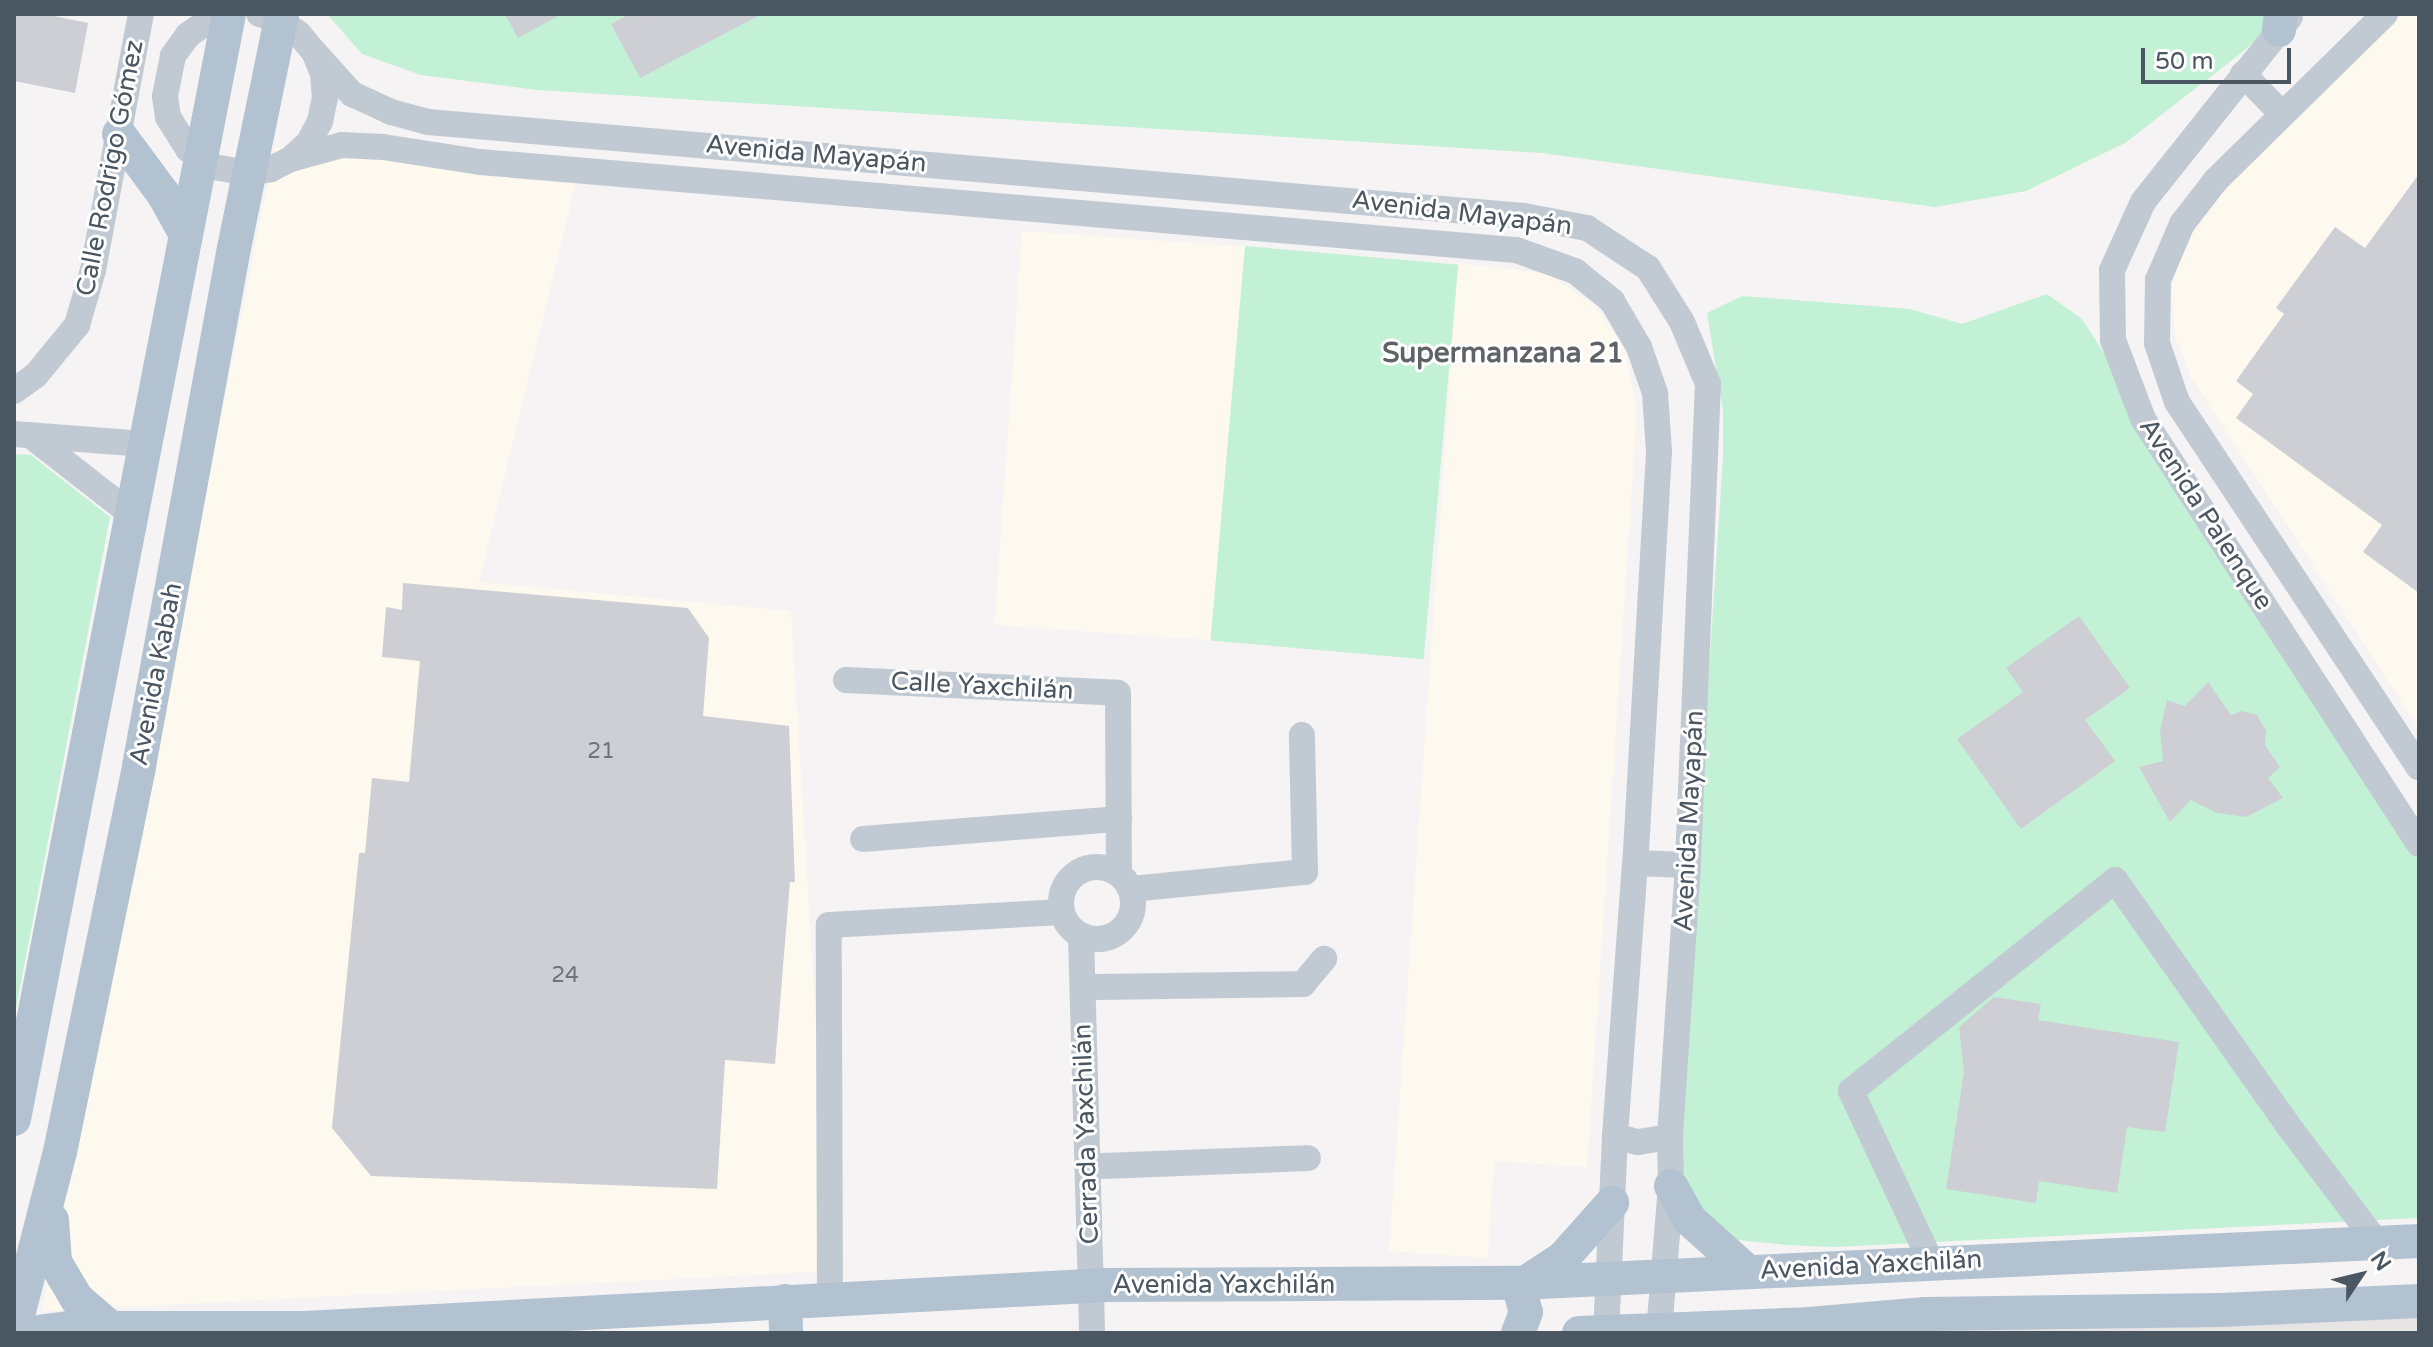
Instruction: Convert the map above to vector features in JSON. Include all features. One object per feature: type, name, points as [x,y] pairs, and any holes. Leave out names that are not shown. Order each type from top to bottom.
[{"type":"main road","name":"Avenida Kabah","points":[[14,1119],[198,158],[229,14]]},
{"type":"main road","name":"Avenida Kabah","points":[[14,1331],[50,1191],[139,766],[249,173],[274,16]]},
{"type":"main road","points":[[122,119],[185,233]]},
{"type":"main road","points":[[1671,1186],[1689,1219],[1747,1271]]},
{"type":"main road","points":[[50,1191],[55,1262],[77,1299],[112,1329]]},
{"type":"main road","points":[[1518,1333],[1526,1312],[1522,1282],[1563,1258],[1612,1203]]},
{"type":"main road","name":"Avenida Yaxchilán","points":[[29,1333],[69,1328],[190,1331],[786,1317],[830,1299],[1099,1285],[1522,1282],[2419,1241]]},
{"type":"main road","points":[[1807,1271],[1800,1297],[1809,1324]]},
{"type":"main road","name":"Avenida Yaxchilán","points":[[1597,1332],[1715,1331],[1809,1324],[1926,1324],[2419,1301]]},
{"type":"street","name":"Calle Rodrigo Gómez","points":[[14,391],[36,375],[77,325],[93,270],[141,14]]},
{"type":"street","points":[[122,119],[168,71],[188,35],[208,21],[229,14]]},
{"type":"street","name":"Avenida Palenque","points":[[2385,14],[2216,180],[2182,224],[2158,280],[2157,343],[2177,402],[2419,767]]},
{"type":"street","name":"Avenida Mayapán","points":[[274,16],[299,34],[352,94],[391,112],[428,122],[1524,216],[1587,228],[1648,268],[1682,322],[1708,384],[1688,865],[1670,1137],[1671,1186],[1659,1330]]},
{"type":"street","name":"Avenida Palenque","points":[[2284,19],[2143,202],[2112,270],[2113,340],[2143,419],[2419,844]]},
{"type":"street","points":[[291,159],[309,142],[320,121],[324,86],[314,52]]},
{"type":"street","points":[[168,71],[165,96],[168,117],[178,137],[198,158],[214,167],[249,173]]},
{"type":"street","points":[[2243,74],[2282,114]]},
{"type":"street","points":[[383,147],[380,131],[391,112]]},
{"type":"street","name":"Avenida Mayapán","points":[[249,173],[271,169],[291,159],[342,145],[383,147],[480,162],[1516,250],[1575,271],[1612,301],[1639,347],[1655,393],[1659,452],[1608,1277],[1597,1332]]},
{"type":"street","points":[[966,202],[968,167]]},
{"type":"street","points":[[22,434],[145,444]]},
{"type":"street","points":[[22,434],[131,514]]},
{"type":"street","points":[[2283,634],[2315,611]]},
{"type":"street","name":"Calle Yaxchilán","points":[[846,680],[1118,693],[1119,819]]},
{"type":"street","points":[[863,839],[1119,819],[1125,881],[1134,903],[1131,917],[1122,929],[1109,937],[1088,937],[1069,925],[1062,912],[1062,894],[1070,878],[1085,868],[1103,867],[1125,881],[1305,872],[1302,735]]},
{"type":"street","points":[[1635,863],[1688,865]]},
{"type":"street","points":[[1931,1262],[1851,1091],[2115,880],[2287,1124],[2378,1244]]},
{"type":"street","points":[[830,1299],[829,925],[1062,912]]},
{"type":"street","name":"Cerrada Yaxchilán","points":[[1088,937],[1097,987],[1103,1166],[1099,1285],[1092,1333]]},
{"type":"street","name":"Cerrada Yaxchilán","points":[[1088,937],[1099,1285],[1109,1333]]},
{"type":"street","points":[[1097,987],[1303,984],[1324,959]]},
{"type":"street","points":[[1615,1136],[1638,1142],[1670,1137]]},
{"type":"street","points":[[1103,1166],[1308,1158]]},
{"type":"shaded area","points":[[2403,14],[2419,14],[2419,729],[2193,380],[2176,341],[2171,294],[2181,243],[2214,191]]},
{"type":"shaded area","points":[[275,147],[580,166],[479,582],[791,611],[831,1271],[42,1311]]},
{"type":"shaded area","points":[[1022,231],[1245,247],[1218,641],[994,625]]},
{"type":"shaded area","points":[[1458,263],[1548,274],[1595,306],[1625,348],[1637,412],[1587,1167],[1494,1161],[1488,1258],[1389,1251]]},
{"type":"shaded area","points":[[2419,1303],[2419,1333],[1934,1333],[1934,1330]]},
{"type":"green space","points":[[327,14],[2285,14],[2240,54],[2125,143],[2026,191],[1935,207],[1542,153],[538,90],[421,75],[362,54]]},
{"type":"green space","points":[[1245,246],[1458,265],[1424,659],[1210,640]]},
{"type":"green space","points":[[2047,294],[2082,319],[2419,842],[2419,1218],[1834,1247],[1787,1245],[1738,1240],[1699,1210],[1677,1156],[1723,458],[1723,410],[1707,313],[1742,296],[1910,309],[1962,324]]},
{"type":"green space","points":[[14,454],[31,455],[110,517],[14,1019]]},
{"type":"building","points":[[14,14],[44,14],[88,23],[75,93],[14,81]]},
{"type":"building","points":[[505,14],[562,14],[518,38]]},
{"type":"building","points":[[630,14],[762,14],[640,78],[611,24]]},
{"type":"building","points":[[2419,174],[2419,593],[2363,552],[2382,525],[2236,418],[2253,394],[2236,381],[2284,314],[2276,308],[2335,227],[2365,248]]},
{"type":"building","points":[[403,583],[688,608],[709,638],[703,716],[789,726],[795,882],[790,882],[775,1064],[725,1060],[717,1189],[371,1176],[332,1128],[359,853],[365,853],[372,778],[409,782],[420,661],[382,657],[386,607],[402,610]]},
{"type":"building","points":[[2079,616],[2130,688],[2085,720],[2115,761],[2021,829],[1957,739],[2023,692],[2006,668]]},
{"type":"building","points":[[2208,682],[2231,715],[2242,711],[2257,715],[2266,731],[2265,745],[2280,767],[2268,778],[2283,798],[2246,817],[2217,813],[2191,800],[2170,822],[2139,767],[2163,761],[2160,730],[2167,700],[2185,706]]},
{"type":"building","points":[[1994,997],[2041,1004],[2038,1020],[2179,1042],[2165,1132],[2127,1127],[2117,1193],[2039,1181],[2036,1203],[1946,1189],[1964,1072],[1959,1027]]},
{"type":"district","name":"Supermanzana 21","points":[[1503,353]]}]
